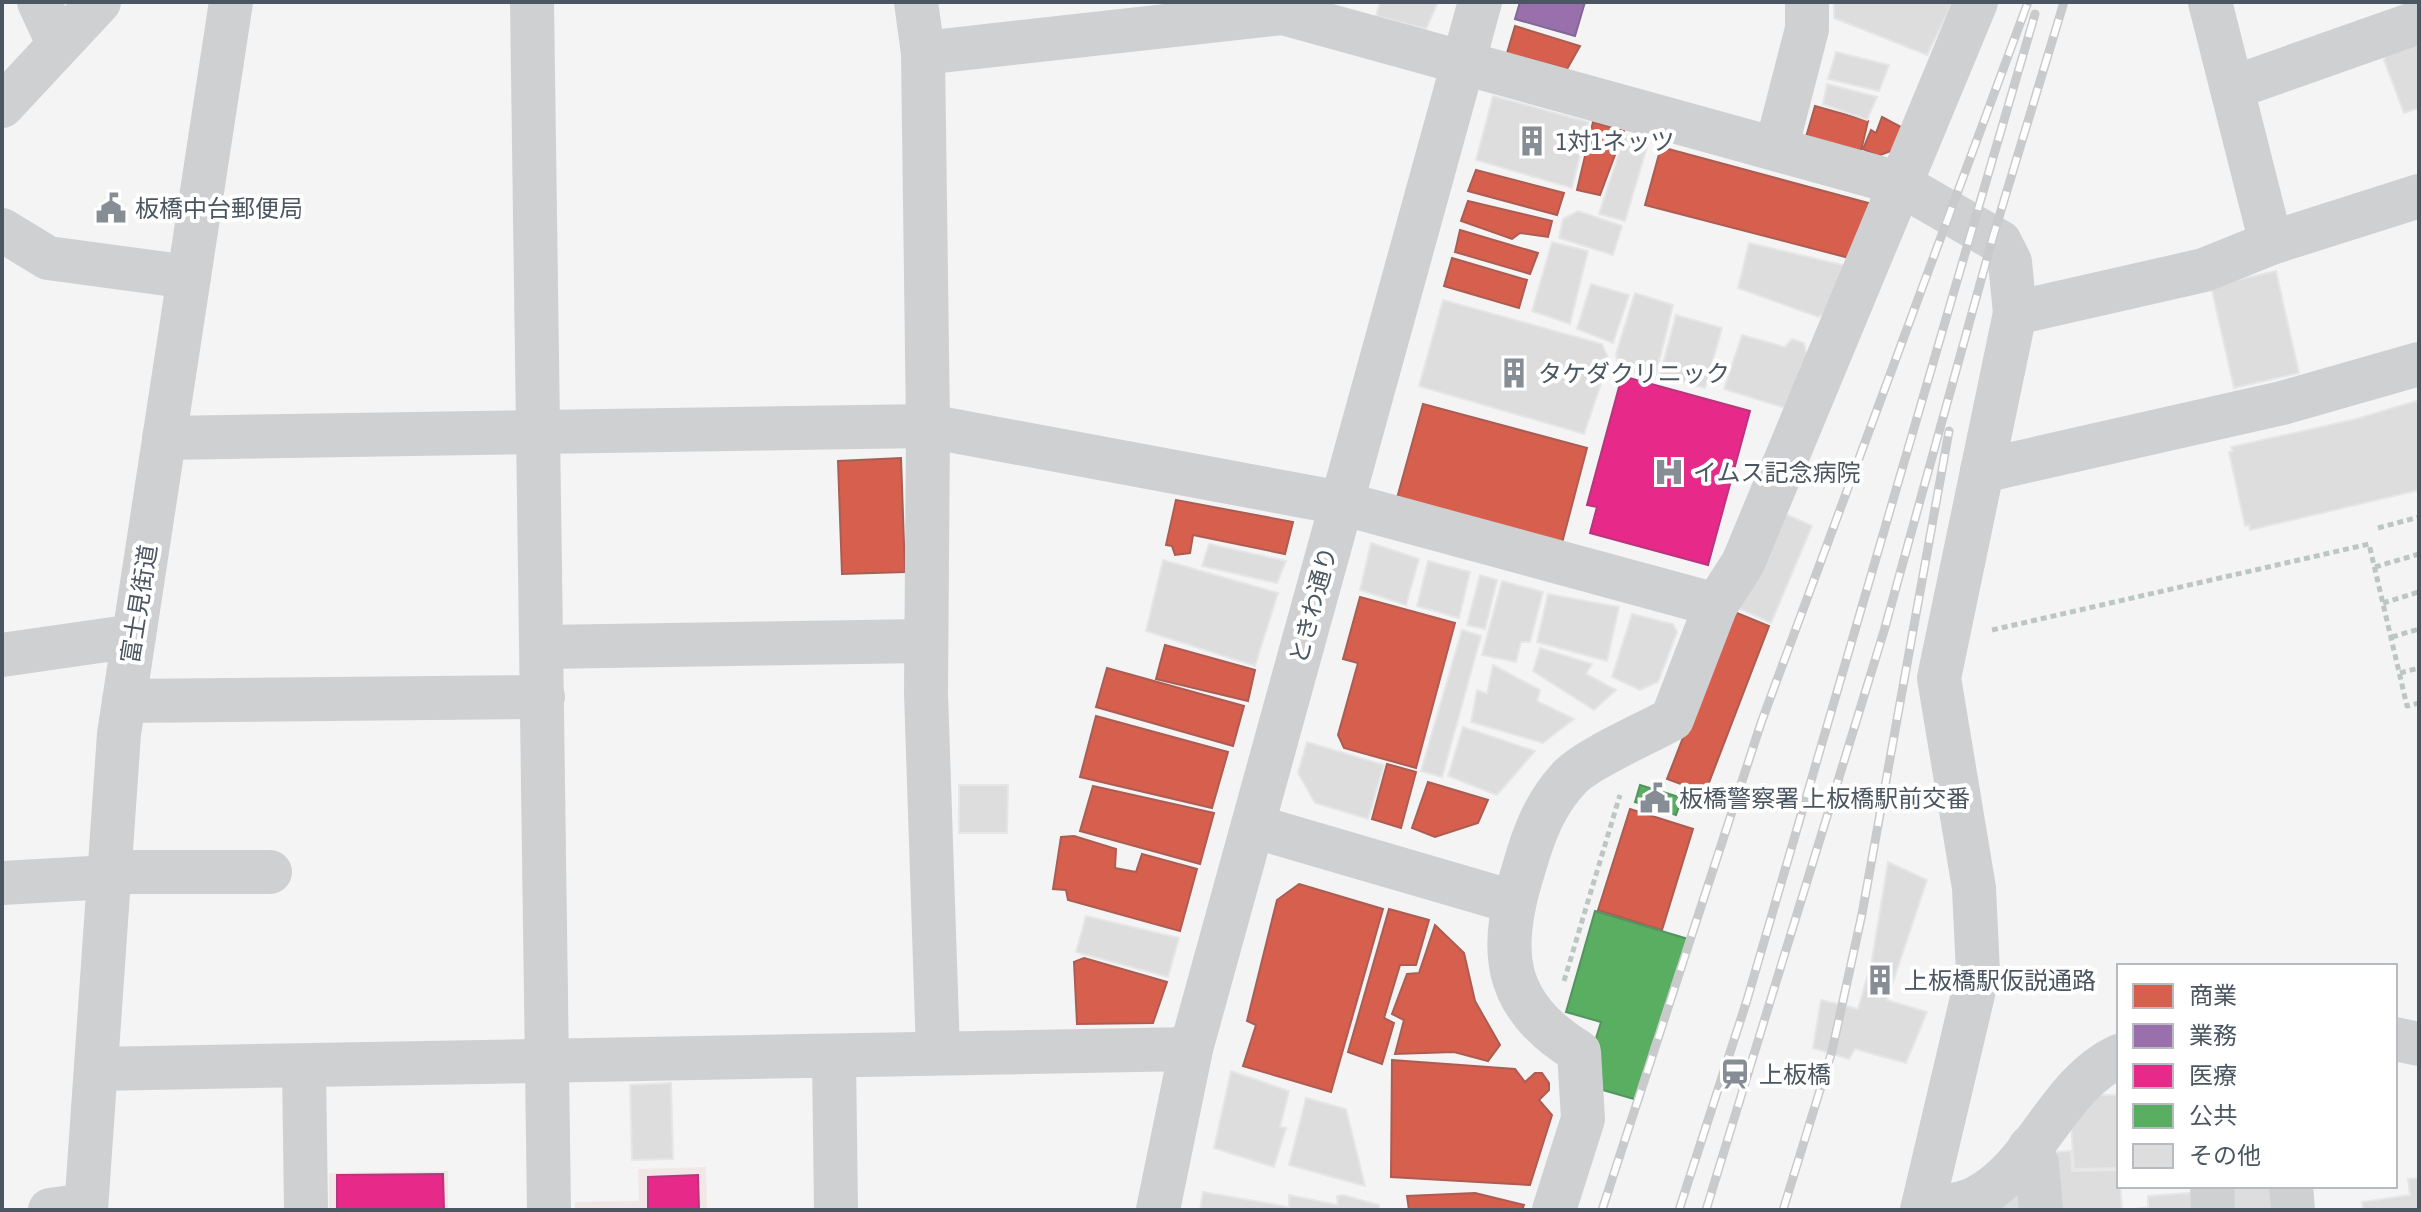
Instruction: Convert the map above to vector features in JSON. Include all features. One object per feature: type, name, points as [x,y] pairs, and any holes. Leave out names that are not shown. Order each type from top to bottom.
[{"type":"street","points":[[39,2],[58,43]]},
{"type":"street","points":[[2,106],[99,2]]},
{"type":"street","name":"富士見街道","points":[[74,1208],[96,1069],[124,701],[231,2]]},
{"type":"street","points":[[532,2],[549,1210]]},
{"type":"street","points":[[916,2],[923,53],[928,426],[926,641],[938,1052]]},
{"type":"street","name":"ときわ通り","points":[[1158,1210],[1191,1049],[1480,2]]},
{"type":"street","points":[[1776,149],[1807,29],[1807,2]]},
{"type":"street","points":[[1554,1210],[1583,1119],[1579,1052],[1555,1038],[1532,1015],[1514,981],[1508,944],[1513,902],[1533,837],[1554,795],[1574,773],[1672,719],[1716,605],[1743,563],[1898,183],[1976,2]]},
{"type":"street","points":[[2210,2],[2271,243]]},
{"type":"street","points":[[923,53],[1282,8],[1463,62],[1898,183],[2000,242],[2010,262],[2015,313],[1939,678],[1974,888],[1978,973],[1925,1210],[1975,1199],[2019,1166],[2030,1147],[2099,1066],[2117,1057]]},
{"type":"street","points":[[2232,88],[2419,22]]},
{"type":"street","points":[[2015,313],[2204,270],[2271,243],[2419,196]]},
{"type":"street","points":[[2,230],[48,258],[189,277]]},
{"type":"street","points":[[1982,471],[2282,403],[2419,364]]},
{"type":"street","points":[[164,438],[928,426],[1341,503],[1716,605]]},
{"type":"street","points":[[2,655],[134,636]]},
{"type":"street","points":[[542,647],[926,641]]},
{"type":"street","points":[[124,701],[543,697]]},
{"type":"street","points":[[1253,826],[1513,902]]},
{"type":"street","points":[[2,883],[109,874],[270,872]]},
{"type":"street","points":[[2397,1039],[2419,1044]]},
{"type":"street","points":[[96,1069],[1191,1049]]},
{"type":"street","points":[[834,1057],[836,1210]]},
{"type":"street","points":[[304,1066],[306,1210]]},
{"type":"street","points":[[2030,1147],[2037,1164],[2041,1210]]},
{"type":"street","points":[[2212,1188],[2213,1210]]},
{"type":"street","points":[[2291,1188],[2293,1210]]},
{"type":"path","points":[[2378,528],[2419,517]]},
{"type":"path","points":[[1948,637],[1962,637],[2369,544],[2407,706],[2419,703]]},
{"type":"path","points":[[2375,567],[2419,554]]},
{"type":"path","points":[[2383,603],[2419,592]]},
{"type":"path","points":[[2392,637],[2419,629]]},
{"type":"path","points":[[2400,673],[2419,668]]},
{"type":"path","points":[[1562,988],[1624,784]]},
{"type":"path","points":[[1571,960],[1581,963]]},
{"type":"shaded area","points":[[706,1167],[707,1210],[575,1210],[575,1202],[639,1201],[638,1169]]},
{"type":"shaded area","points":[[448,1171],[448,1210],[329,1210],[329,1173]]},
{"type":"building: 商業","points":[[1515,26],[1580,46],[1567,69],[1507,53]]},
{"type":"building: 商業","points":[[1815,106],[1868,121],[1861,151],[1806,137]]},
{"type":"building: 商業","points":[[1882,117],[1903,128],[1896,149],[1878,156],[1863,149],[1871,130],[1876,133]]},
{"type":"building: 商業","points":[[1593,122],[1624,131],[1600,195],[1577,190]]},
{"type":"building: 商業","points":[[1661,147],[1872,204],[1853,259],[1645,205]]},
{"type":"building: 商業","points":[[1476,170],[1564,193],[1557,215],[1468,191]]},
{"type":"building: 商業","points":[[1468,201],[1552,221],[1548,237],[1520,233],[1512,239],[1461,221]]},
{"type":"building: 商業","points":[[1460,230],[1538,253],[1530,274],[1455,252]]},
{"type":"building: 商業","points":[[1452,258],[1527,280],[1519,308],[1444,286]]},
{"type":"building: 商業","points":[[1423,404],[1587,448],[1562,543],[1397,498]]},
{"type":"building: 商業","points":[[901,458],[905,572],[842,574],[838,461]]},
{"type":"building: 商業","points":[[1176,500],[1293,522],[1285,554],[1193,535],[1190,553],[1175,555],[1172,546],[1166,545]]},
{"type":"building: 商業","points":[[1360,597],[1455,623],[1416,768],[1344,748],[1338,735],[1358,663],[1343,659]]},
{"type":"building: 商業","points":[[1732,611],[1769,626],[1705,793],[1667,779]]},
{"type":"building: 商業","points":[[1165,645],[1255,670],[1248,701],[1156,679]]},
{"type":"building: 商業","points":[[1107,668],[1244,706],[1233,746],[1096,707]]},
{"type":"building: 商業","points":[[1096,716],[1228,752],[1212,808],[1080,777]]},
{"type":"building: 商業","points":[[1387,764],[1416,772],[1401,828],[1372,819]]},
{"type":"building: 商業","points":[[1428,782],[1488,800],[1478,823],[1435,837],[1412,828]]},
{"type":"building: 商業","points":[[1093,786],[1214,813],[1200,864],[1080,831]]},
{"type":"building: 商業","points":[[1630,809],[1693,829],[1662,930],[1598,910]]},
{"type":"building: 商業","points":[[1074,836],[1116,849],[1115,868],[1136,872],[1142,854],[1197,869],[1180,931],[1068,900],[1066,890],[1053,889],[1061,837]]},
{"type":"building: 商業","points":[[1299,884],[1383,909],[1331,1092],[1243,1066],[1256,1025],[1247,1021],[1277,900]]},
{"type":"building: 商業","points":[[1389,909],[1429,920],[1416,965],[1400,965],[1384,1018],[1394,1023],[1382,1064],[1348,1052]]},
{"type":"building: 商業","points":[[1435,925],[1464,953],[1475,1001],[1500,1045],[1488,1061],[1454,1052],[1395,1054],[1404,1020],[1392,1014],[1407,974],[1419,973]]},
{"type":"building: 商業","points":[[1084,958],[1167,982],[1153,1023],[1077,1024],[1074,962]]},
{"type":"building: 商業","points":[[1392,1060],[1515,1069],[1525,1082],[1535,1073],[1542,1073],[1549,1083],[1549,1090],[1539,1100],[1552,1115],[1530,1185],[1391,1177]]},
{"type":"building: 商業","points":[[1475,1193],[1524,1205],[1522,1210],[1409,1210],[1407,1196]]},
{"type":"building: 業務","points":[[1520,2],[1585,2],[1575,36],[1515,19]]},
{"type":"building: 医療","points":[[1622,376],[1750,411],[1708,565],[1590,533],[1597,507],[1587,505]]},
{"type":"building: 医療","points":[[443,1174],[444,1210],[337,1210],[337,1175]]},
{"type":"building: 医療","points":[[698,1175],[699,1210],[648,1210],[648,1177]]},
{"type":"building: 公共","points":[[1640,785],[1682,798],[1676,815],[1635,802]]},
{"type":"building: 公共","points":[[1595,911],[1688,939],[1641,1101],[1582,1084],[1601,1022],[1566,1012]]},
{"type":"building: その他","points":[[1380,2],[1438,2],[1426,29],[1376,16]]},
{"type":"building: その他","points":[[1834,2],[1953,2],[1927,55],[1834,18]]},
{"type":"building: その他","points":[[2419,38],[2419,108],[2404,113],[2384,60],[2389,48]]},
{"type":"building: その他","points":[[1836,52],[1889,65],[1879,91],[1828,79]]},
{"type":"building: その他","points":[[1827,84],[1877,97],[1867,120],[1823,104]]},
{"type":"building: その他","name":"1対1ネッツ","points":[[1493,96],[1588,122],[1572,188],[1476,160]]},
{"type":"building: その他","points":[[1625,135],[1649,140],[1625,221],[1599,214]]},
{"type":"building: その他","points":[[1578,211],[1622,226],[1613,255],[1559,238],[1563,219]]},
{"type":"building: その他","points":[[1552,242],[1588,251],[1570,324],[1532,311]]},
{"type":"building: その他","points":[[1749,243],[1851,267],[1835,308],[1818,317],[1738,288]]},
{"type":"building: その他","points":[[2276,271],[2299,373],[2234,388],[2211,286]]},
{"type":"building: その他","points":[[1591,284],[1629,295],[1613,343],[1577,329]]},
{"type":"building: その他","points":[[1635,293],[1673,305],[1655,378],[1618,367],[1616,354]]},
{"type":"building: その他","name":"タケダクリニック","points":[[1443,300],[1602,344],[1609,360],[1584,434],[1419,386]]},
{"type":"building: その他","points":[[1676,315],[1722,328],[1705,388],[1660,375]]},
{"type":"building: その他","points":[[1742,335],[1785,347],[1792,339],[1804,343],[1807,357],[1785,408],[1724,389]]},
{"type":"building: その他","points":[[2419,400],[2419,490],[2250,530],[2249,525],[2245,526],[2229,452],[2233,451],[2231,447],[2356,419]]},
{"type":"building: その他","points":[[1779,511],[1812,526],[1771,623],[1738,608]]},
{"type":"building: その他","points":[[1371,543],[1419,559],[1406,605],[1360,590]]},
{"type":"building: その他","points":[[1209,544],[1286,561],[1277,583],[1202,566]]},
{"type":"building: その他","points":[[1163,560],[1278,593],[1255,666],[1146,631]]},
{"type":"building: その他","points":[[1428,561],[1470,572],[1459,618],[1417,606]]},
{"type":"building: その他","points":[[1480,575],[1497,580],[1485,629],[1467,625]]},
{"type":"building: その他","points":[[1502,581],[1543,592],[1530,642],[1521,642],[1516,662],[1482,655]]},
{"type":"building: その他","points":[[1548,594],[1619,607],[1607,661],[1537,642]]},
{"type":"building: その他","points":[[1632,614],[1673,624],[1677,632],[1658,682],[1640,690],[1612,677]]},
{"type":"building: その他","points":[[1462,630],[1481,636],[1442,777],[1421,771]]},
{"type":"building: その他","points":[[1540,648],[1592,664],[1586,674],[1616,690],[1594,710],[1533,671]]},
{"type":"building: その他","points":[[1493,665],[1540,690],[1537,701],[1574,719],[1543,743],[1471,722],[1477,690],[1487,694]]},
{"type":"building: その他","points":[[1463,727],[1535,751],[1497,795],[1448,776]]},
{"type":"building: その他","points":[[1307,742],[1384,765],[1368,819],[1315,803],[1298,773]]},
{"type":"building: その他","points":[[959,785],[1008,785],[1007,833],[959,833]]},
{"type":"building: その他","name":"上板橋駅仮説通路","points":[[1888,862],[1927,880],[1887,1000],[1927,1012],[1906,1063],[1855,1049],[1849,1059],[1813,1048],[1821,1000],[1858,1009],[1872,960]]},
{"type":"building: その他","points":[[1086,916],[1179,938],[1168,977],[1076,952]]},
{"type":"building: その他","points":[[1231,1071],[1289,1091],[1280,1127],[1286,1128],[1274,1167],[1214,1148]]},
{"type":"building: その他","points":[[671,1083],[673,1159],[632,1160],[630,1085]]},
{"type":"building: その他","points":[[2098,1095],[2117,1095],[2117,1168],[2074,1169],[2071,1125]]},
{"type":"building: その他","points":[[1306,1098],[1346,1109],[1365,1186],[1289,1165]]},
{"type":"building: その他","points":[[2071,1151],[2072,1171],[2117,1170],[2122,1209],[2056,1210],[2054,1152]]},
{"type":"building: その他","points":[[2419,1178],[2419,1210],[2363,1210],[2362,1202],[2410,1195],[2408,1179]]},
{"type":"building: その他","points":[[2030,1179],[2034,1210],[1982,1210]]},
{"type":"building: その他","points":[[2230,1188],[2278,1188],[2279,1210],[2231,1210]]},
{"type":"building: その他","points":[[1203,1192],[1289,1207],[1289,1195],[1338,1205],[1337,1196],[1343,1195],[1379,1205],[1379,1210],[1200,1210]]},
{"type":"building: その他","points":[[2202,1192],[2203,1210],[2128,1210],[2148,1207],[2148,1196]]},
{"type":"railway","points":[[1602,1210],[1761,723],[2028,2]]},
{"type":"railway","points":[[1706,1210],[1884,631],[1993,237],[2064,2]]},
{"type":"railway","points":[[1679,1210],[1747,1000],[2035,14]]},
{"type":"railway","points":[[1783,1210],[1832,1051],[1862,914],[1949,431]]},
{"type":"place","name":"1対1ネッツ","points":[[1532,141]]},
{"type":"place","name":"板橋中台郵便局","points":[[111,208]]},
{"type":"place","name":"タケダクリニック","points":[[1514,373]]},
{"type":"place","name":"イムス記念病院","points":[[1669,472]]},
{"type":"place","name":"板橋警察署 上板橋駅前交番","points":[[1655,798]]},
{"type":"place","name":"上板橋駅仮説通路","points":[[1880,980]]},
{"type":"place","name":"上板橋","points":[[1735,1074]]}]
